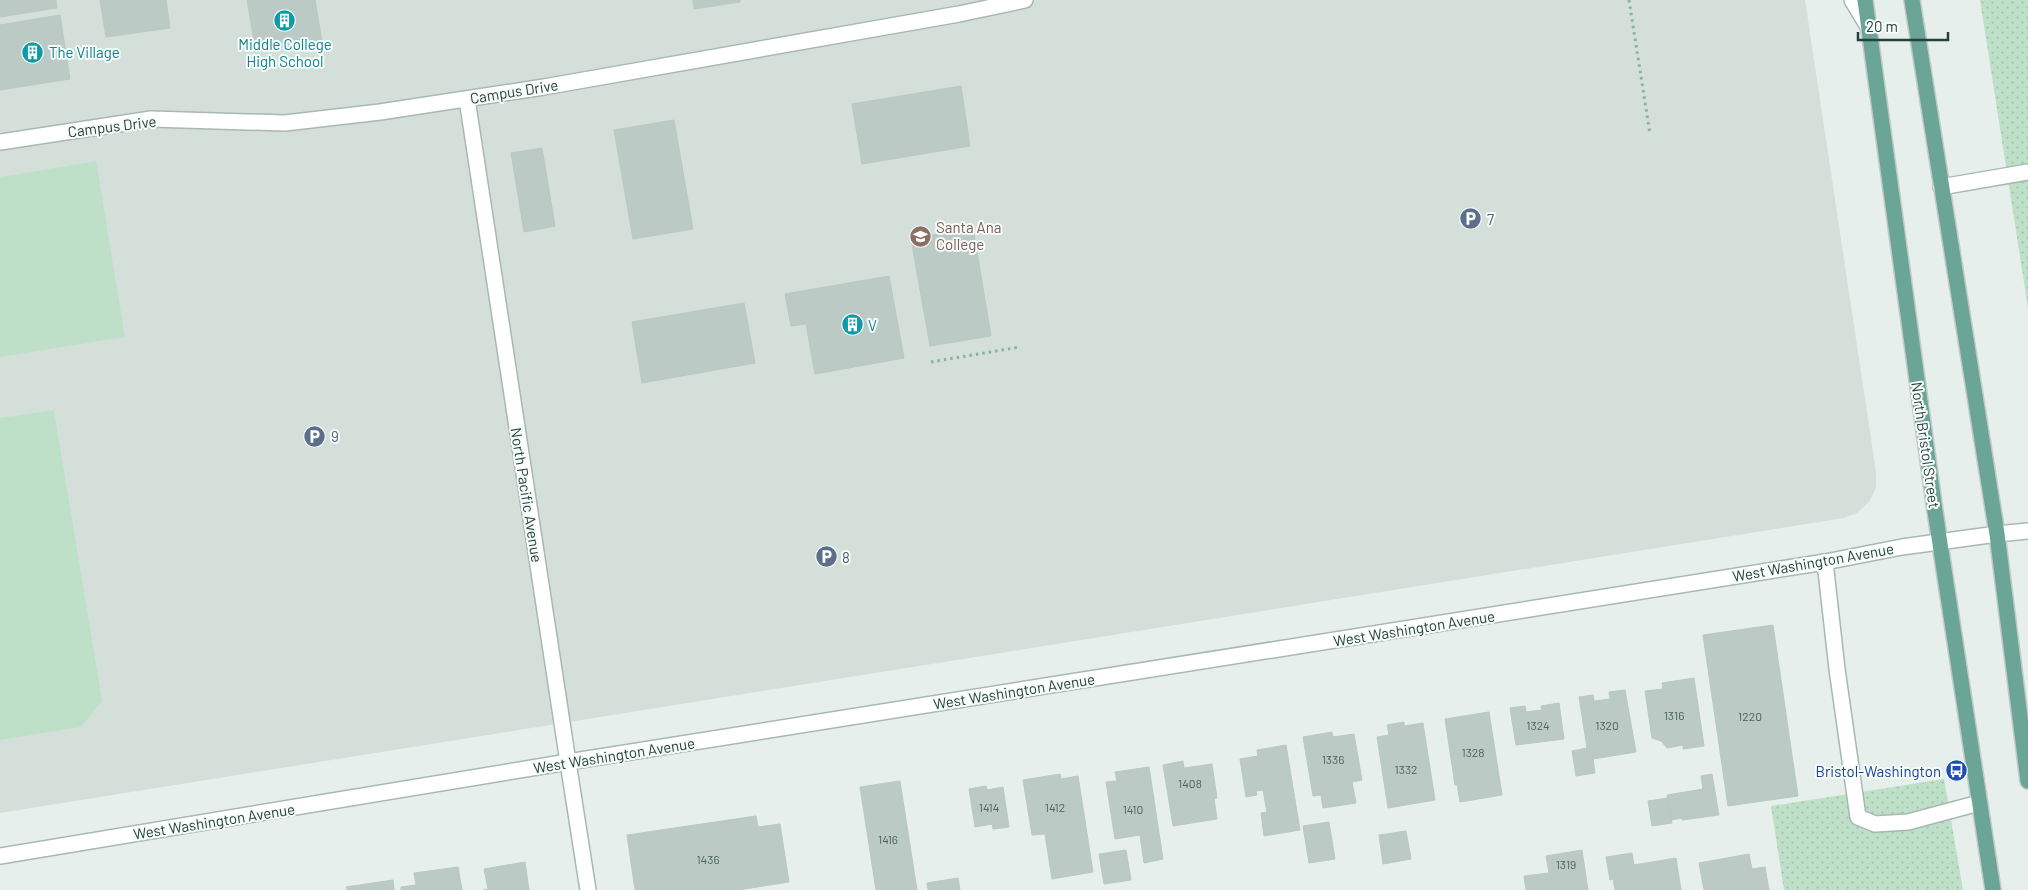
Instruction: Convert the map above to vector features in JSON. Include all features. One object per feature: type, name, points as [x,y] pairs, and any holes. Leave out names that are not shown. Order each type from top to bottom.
[{"type":"main road","name":"North Bristol Street","points":[[1865,0],[1940,542],[1993,890]]},
{"type":"main road","points":[[1912,0],[1997,534],[2028,782]]},
{"type":"street","name":"Campus Drive","points":[[0,142],[151,119],[285,123],[467,99],[893,26],[1025,0]]},
{"type":"street","points":[[1852,0],[1869,28]]},
{"type":"street","name":"North Pacific Avenue","points":[[467,99],[588,890]]},
{"type":"street","points":[[1941,187],[2028,172]]},
{"type":"street","name":"West Washington Avenue","points":[[0,856],[568,762],[1825,562],[1902,546],[2028,531]]},
{"type":"street","points":[[1825,562],[1837,668],[1858,817],[1875,824],[1908,822],[1979,803]]},
{"type":"path","points":[[1629,0],[1650,134]]},
{"type":"path","points":[[931,362],[1020,347]]},
{"type":"shaded area","name":"Santa Ana College","points":[[0,0],[1805,0],[1876,472],[1876,488],[1869,502],[1857,513],[1844,518],[0,813]]},
{"type":"green space","points":[[1980,0],[2028,0],[2028,308]]},
{"type":"green space","points":[[96,161],[125,337],[0,357],[0,177]]},
{"type":"green space","points":[[54,410],[102,701],[81,727],[0,740],[0,418]]},
{"type":"green space","points":[[1944,779],[1963,890],[1784,890],[1771,806]]},
{"type":"building","name":"The Village","points":[[0,0],[56,0],[57,8],[0,17]]},
{"type":"building","points":[[100,0],[166,0],[170,28],[106,37]]},
{"type":"building","name":"Middle College High School","points":[[247,0],[315,0],[322,41],[256,52]]},
{"type":"building","points":[[693,0],[740,0],[740,2],[694,9]]},
{"type":"building","name":"The Village","points":[[60,15],[70,79],[0,90],[0,25]]},
{"type":"building","points":[[961,86],[970,146],[862,164],[852,104]]},
{"type":"building","points":[[674,120],[693,229],[633,239],[614,130]]},
{"type":"building","points":[[542,148],[555,226],[524,232],[511,153]]},
{"type":"building","points":[[973,228],[991,336],[930,346],[911,239]]},
{"type":"building","name":"V","points":[[889,276],[904,358],[815,374],[806,324],[791,326],[785,294]]},
{"type":"building","points":[[744,303],[755,363],[642,383],[632,322]]},
{"type":"building","points":[[1773,625],[1798,796],[1728,806],[1703,635]]},
{"type":"building","points":[[1694,678],[1704,746],[1683,749],[1683,745],[1667,748],[1661,741],[1652,738],[1645,691],[1663,689],[1662,683]]},
{"type":"building","points":[[1625,690],[1636,752],[1593,759],[1595,773],[1576,776],[1572,751],[1587,748],[1579,697],[1593,695],[1594,701],[1610,699],[1609,692]]},
{"type":"building","points":[[1559,703],[1564,739],[1516,745],[1510,708],[1525,706],[1526,712],[1542,710],[1541,706]]},
{"type":"building","points":[[1489,712],[1502,795],[1460,802],[1457,784],[1455,785],[1445,719]]},
{"type":"building","points":[[1404,722],[1404,726],[1423,723],[1435,800],[1388,808],[1377,737],[1389,735],[1387,725]]},
{"type":"building","points":[[1332,732],[1333,737],[1354,734],[1362,780],[1352,782],[1356,803],[1323,808],[1321,795],[1313,796],[1303,737]]},
{"type":"building","points":[[1286,745],[1300,830],[1264,836],[1261,813],[1267,812],[1263,790],[1256,791],[1257,795],[1246,797],[1240,759],[1258,756],[1257,750]]},
{"type":"building","points":[[1183,761],[1184,768],[1212,764],[1217,798],[1214,799],[1217,819],[1173,826],[1163,765]]},
{"type":"building","points":[[1149,767],[1163,859],[1144,863],[1140,835],[1115,839],[1106,782],[1117,781],[1115,772]]},
{"type":"building","points":[[1060,774],[1061,779],[1078,776],[1093,872],[1052,879],[1045,834],[1032,835],[1023,780]]},
{"type":"building","points":[[1712,774],[1719,815],[1671,820],[1667,795],[1703,789],[1701,776]]},
{"type":"building","points":[[900,781],[917,890],[876,890],[860,787]]},
{"type":"building","points":[[986,786],[987,790],[1003,787],[1009,827],[993,829],[992,824],[975,827],[969,789]]},
{"type":"building","points":[[1668,798],[1672,823],[1652,826],[1648,801]]},
{"type":"building","points":[[756,816],[758,827],[780,824],[789,882],[738,890],[635,890],[627,835]]},
{"type":"building","points":[[1329,822],[1335,859],[1309,863],[1303,826]]},
{"type":"building","points":[[1406,831],[1411,859],[1383,864],[1379,835]]},
{"type":"building","points":[[1126,850],[1131,880],[1104,884],[1099,854]]},
{"type":"building","points":[[1582,850],[1588,890],[1526,890],[1524,876],[1549,873],[1546,856]]},
{"type":"building","points":[[1632,853],[1634,865],[1676,858],[1681,890],[1615,890],[1613,879],[1610,880],[1606,857]]},
{"type":"building","points":[[1749,854],[1752,869],[1765,867],[1769,890],[1704,890],[1699,863]]},
{"type":"building","points":[[525,862],[529,890],[483,890],[488,889],[484,869]]},
{"type":"building","points":[[458,867],[462,890],[401,890],[401,887],[416,885],[414,873]]},
{"type":"building","points":[[958,878],[960,890],[928,890],[927,883]]},
{"type":"building","points":[[393,880],[394,890],[347,890],[346,887]]},
{"type":"place","name":"Middle College High School","points":[[285,21]]},
{"type":"place","name":"The Village","points":[[33,52]]},
{"type":"place","name":"7","points":[[1471,219]]},
{"type":"place","name":"Santa Ana College","points":[[920,236]]},
{"type":"place","name":"V","points":[[852,325]]},
{"type":"place","name":"9","points":[[315,436]]},
{"type":"place","name":"8","points":[[826,557]]},
{"type":"place","name":"Bristol-Washington","points":[[1957,771]]}]
